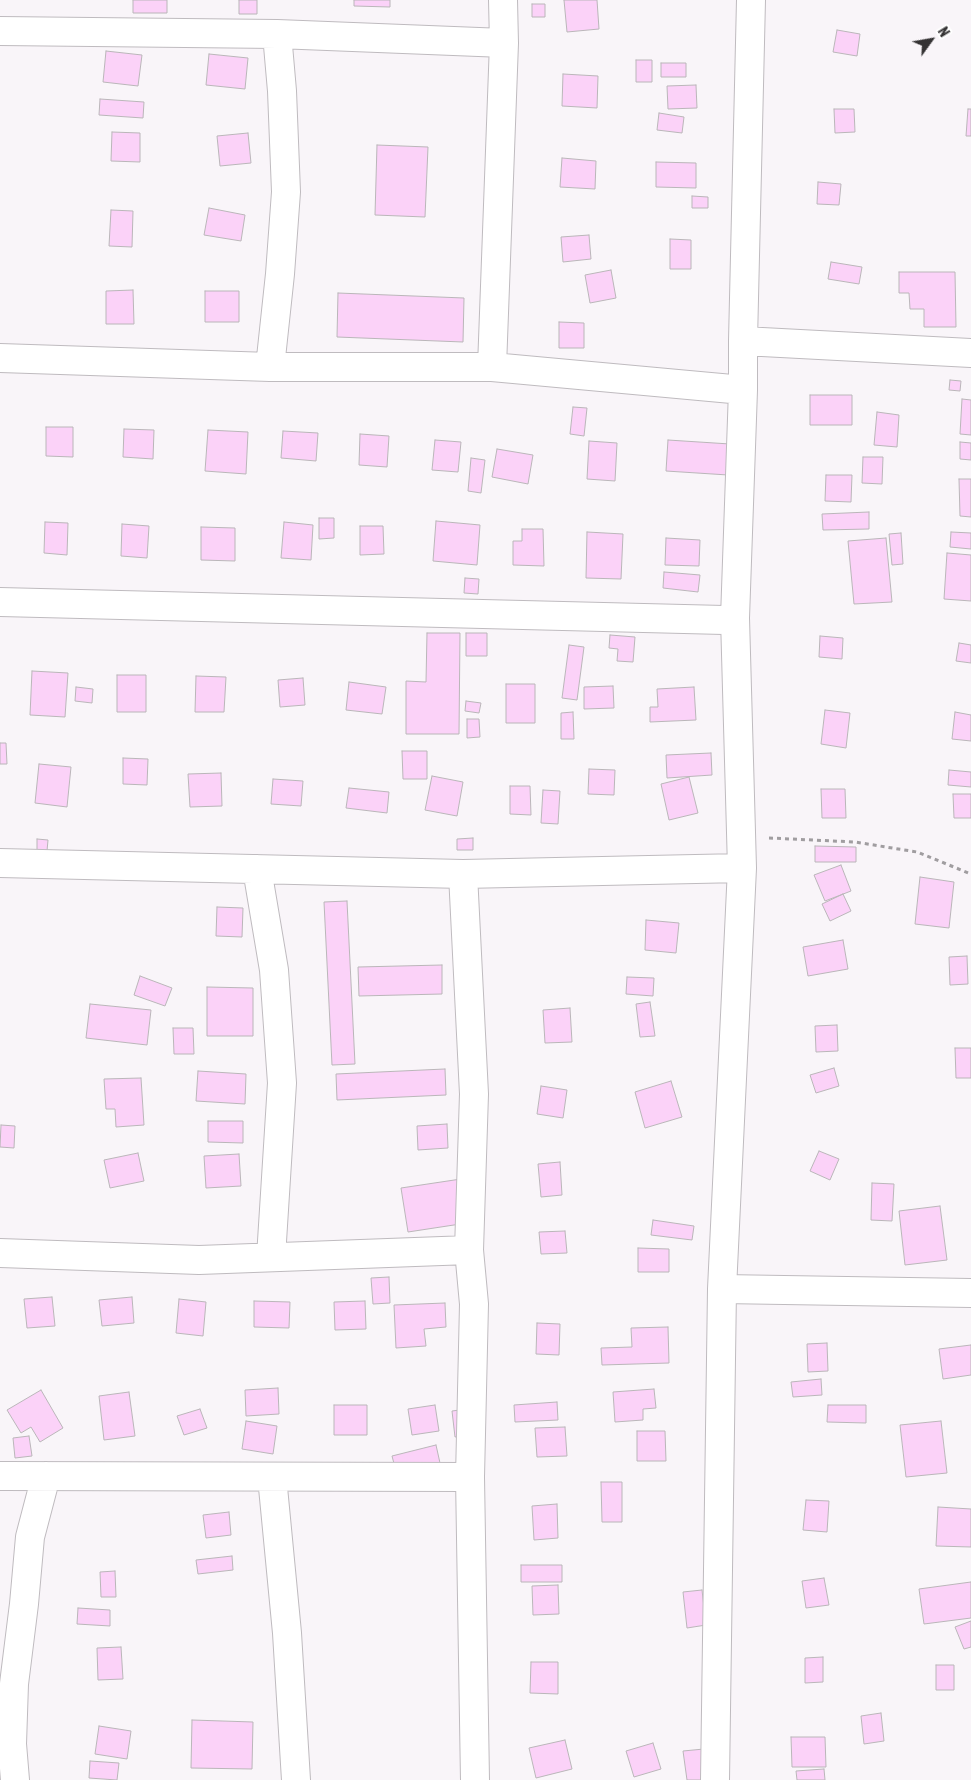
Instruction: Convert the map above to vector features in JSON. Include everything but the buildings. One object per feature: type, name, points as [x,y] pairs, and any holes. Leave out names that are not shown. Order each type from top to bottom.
[{"type":"street","points":[[492,367],[504,43],[503,0]]},
{"type":"street","points":[[715,1780],[722,1289],[742,868],[735,618],[743,390],[752,0]]},
{"type":"street","points":[[0,31],[277,34],[504,43]]},
{"type":"street","points":[[270,367],[286,192],[282,91],[277,34]]},
{"type":"street","points":[[743,341],[971,354]]},
{"type":"street","points":[[0,358],[270,367],[492,367],[743,390]]},
{"type":"street","points":[[0,602],[724,620],[735,618]]},
{"type":"street","points":[[0,862],[463,874],[742,868]]},
{"type":"street","points":[[257,869],[274,970],[282,1083],[271,1257]]},
{"type":"street","points":[[463,874],[474,1094],[469,1250],[474,1304],[470,1477],[475,1780]]},
{"type":"street","points":[[0,1253],[199,1260],[469,1250]]},
{"type":"street","points":[[722,1289],[971,1294]]},
{"type":"street","points":[[0,1476],[470,1477]]},
{"type":"street","points":[[15,1780],[12,1744],[14,1684],[30,1537],[46,1476]]},
{"type":"street","points":[[272,1477],[287,1633],[296,1780]]},
{"type":"path","points":[[741,837],[854,842],[917,852],[971,874]]}]
